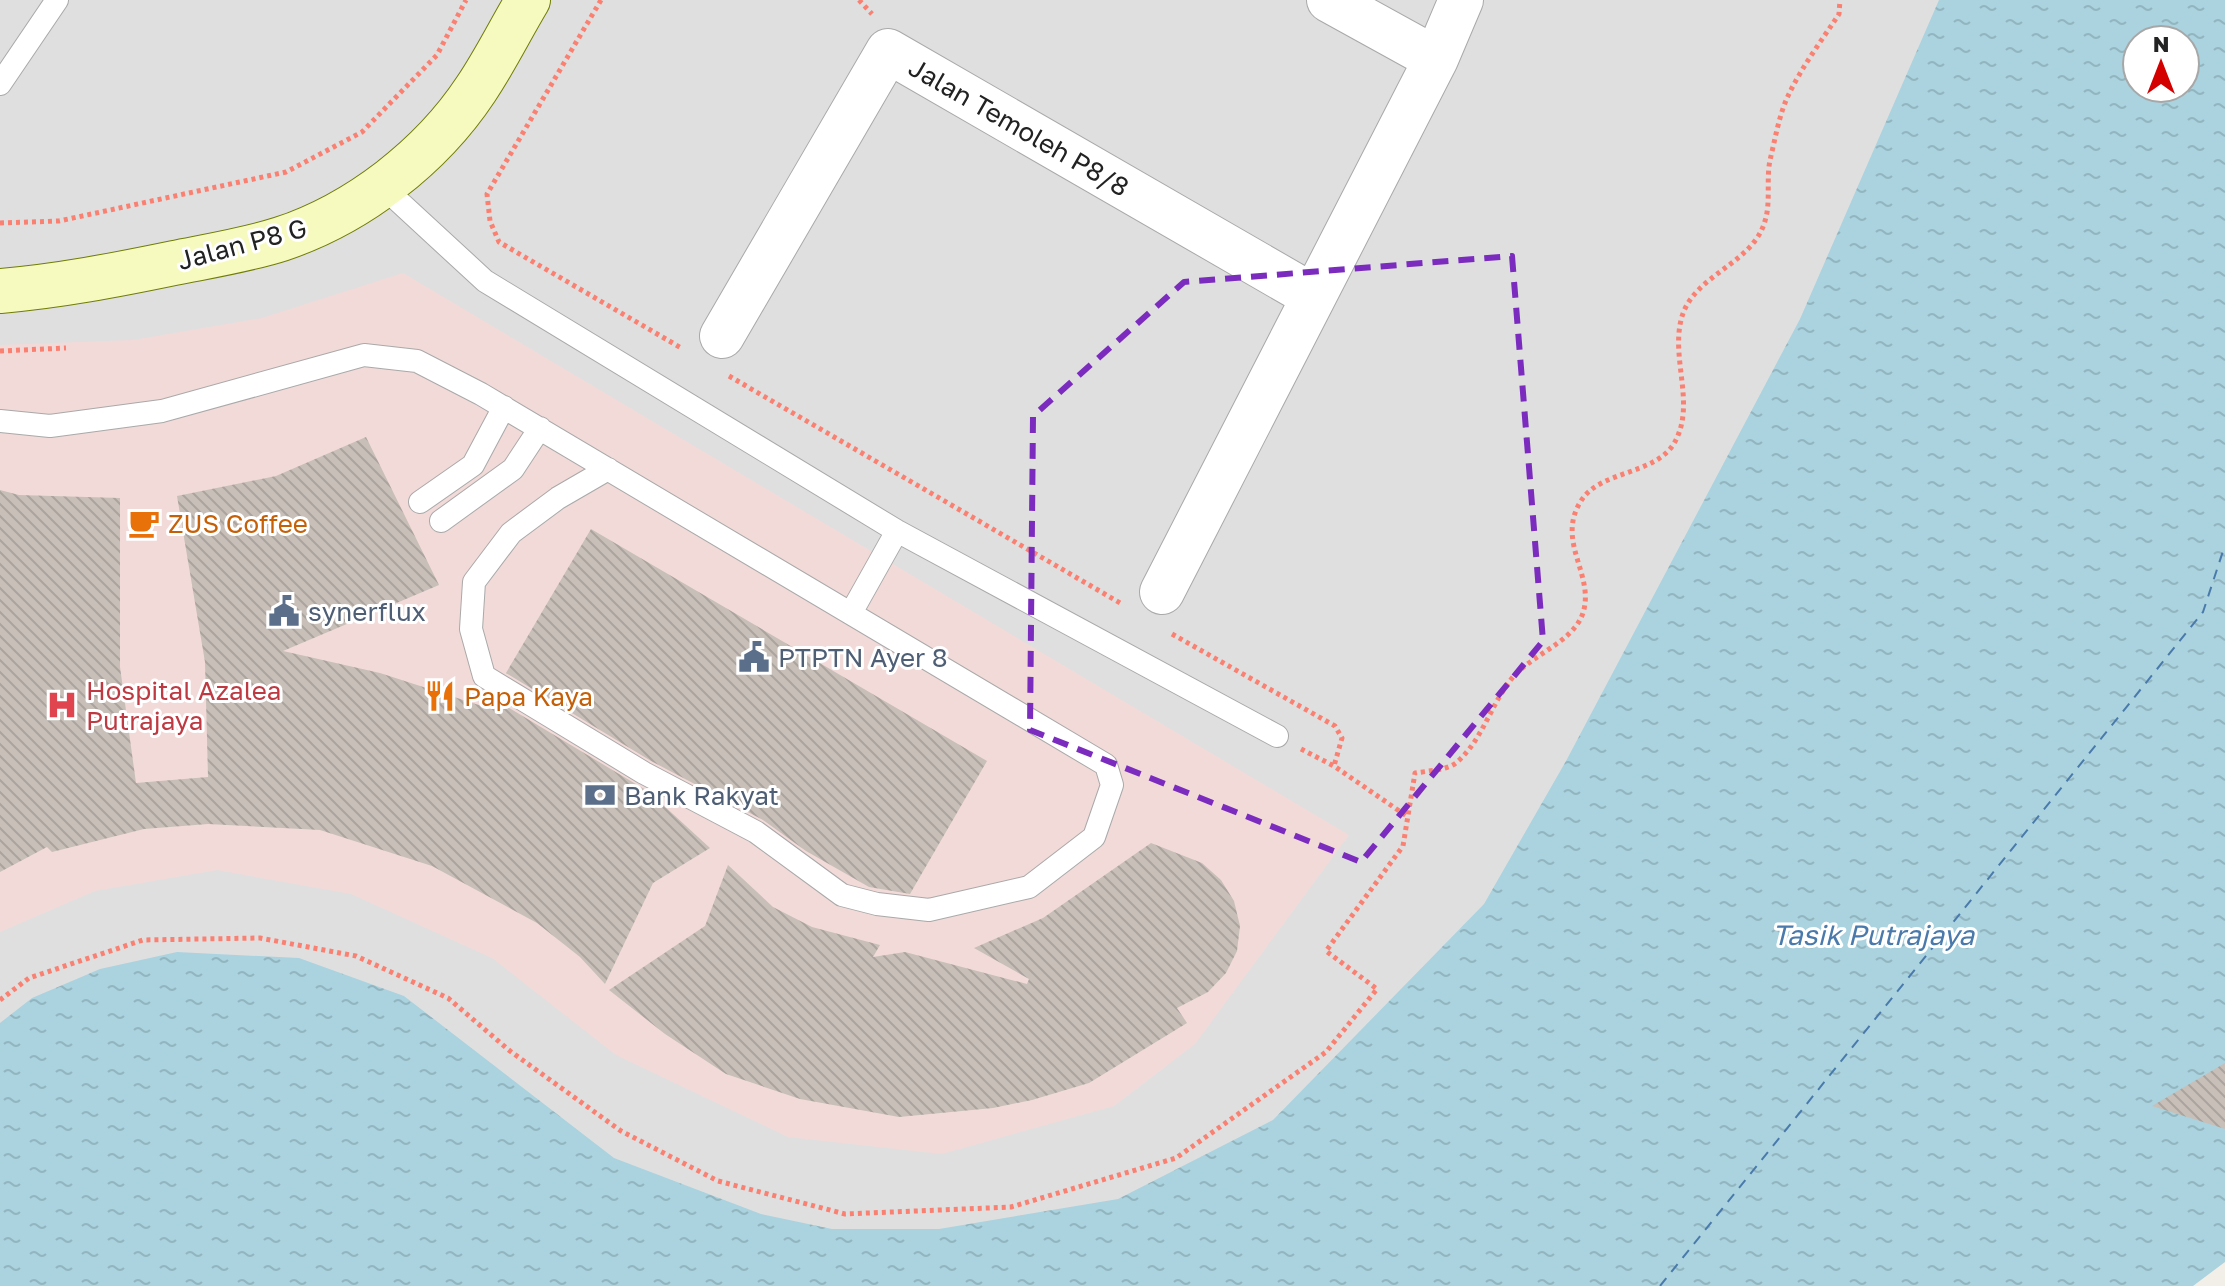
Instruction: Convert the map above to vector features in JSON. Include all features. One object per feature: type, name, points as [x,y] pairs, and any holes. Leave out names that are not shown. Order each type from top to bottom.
[{"type":"street","name":"Jalan P8 G","points":[[0,291],[61,286],[281,239],[341,213],[382,186],[431,142],[475,92],[528,0]]},
{"type":"street","points":[[1329,0],[1436,59]]},
{"type":"street","points":[[1152,610],[1311,295],[1436,59],[1461,0]]},
{"type":"street","name":"Jalan Temoleh P8/8","points":[[710,353],[888,51],[1311,295]]},
{"type":"lane","points":[[0,84],[57,0]]},
{"type":"lane","points":[[382,186],[485,281],[897,531],[1277,736]]},
{"type":"lane","points":[[0,421],[50,426],[162,411],[364,355],[417,361],[540,428],[1106,765],[1112,785],[1094,837],[1029,887],[929,910],[842,895],[756,832],[644,773],[484,676],[471,629],[474,582],[511,533],[558,498],[608,469]]},
{"type":"lane","points":[[420,502],[473,465],[504,407]]},
{"type":"lane","points":[[441,521],[513,469],[540,428]]},
{"type":"lane","points":[[851,613],[897,531]]},
{"type":"path","points":[[0,223],[59,221],[286,172],[362,132],[437,55],[466,0]]},
{"type":"path","points":[[601,0],[487,194],[490,221],[499,242],[710,353],[1152,610],[1335,726],[1342,738],[1334,766]]},
{"type":"path","points":[[0,351],[66,348]]},
{"type":"path","points":[[1277,736],[1334,766],[1408,817]]},
{"type":"highlighted area","points":[[1512,256],[1543,641],[1361,862],[1030,730],[1033,416],[1184,282]]},
{"type":"shaded area","points":[[0,0],[2103,0],[1414,1286],[0,1286]]},
{"type":"shaded area","points":[[403,273],[1349,835],[1195,1044],[1114,1106],[942,1154],[788,1137],[616,1055],[492,958],[351,894],[217,870],[95,891],[0,932],[0,345],[133,340],[262,318]]},
{"type":"water","name":"Tasik Putrajaya","points":[[1939,0],[2225,0],[2225,1262],[2193,1286],[0,1286],[0,1023],[32,998],[100,969],[177,952],[299,958],[404,996],[614,1158],[761,1214],[832,1229],[939,1229],[1118,1199],[1273,1120],[1484,904],[1566,761],[1800,319]]},
{"type":"building","points":[[366,437],[439,585],[283,651],[380,673],[485,707],[491,697],[649,792],[710,848],[653,883],[605,984],[580,957],[537,923],[432,866],[320,830],[208,824],[144,829],[52,852],[47,847],[0,872],[0,490],[19,495],[120,498],[120,667],[136,783],[208,777],[205,662],[177,496],[276,476]]},
{"type":"building","points":[[591,529],[987,761],[910,894],[869,887],[806,851],[763,820],[651,761],[506,673]]},
{"type":"building","points":[[1151,843],[1202,863],[1221,880],[1234,901],[1240,926],[1237,951],[1226,973],[1208,992],[1177,1008],[1187,1023],[1089,1083],[1032,1100],[993,1108],[899,1117],[800,1099],[726,1074],[665,1034],[609,990],[705,926],[728,865],[773,907],[812,927],[880,945],[873,957],[905,952],[1027,984],[1029,979],[974,948],[1043,918]]},
{"type":"building","points":[[2225,1063],[2225,1129],[2152,1106]]},
{"type":"ferry route","points":[[1660,1286],[2203,612],[2225,545]]},
{"type":"place","name":"ZUS Coffee","points":[[144,523]]},
{"type":"place","name":"synerflux","points":[[284,611]]},
{"type":"place","name":"PTPTN Ayer 8","points":[[754,657]]},
{"type":"place","name":"Papa Kaya","points":[[440,696]]},
{"type":"place","name":"Hospital Azalea Putrajaya","points":[[62,705]]},
{"type":"place","name":"Bank Rakyat","points":[[600,795]]}]
